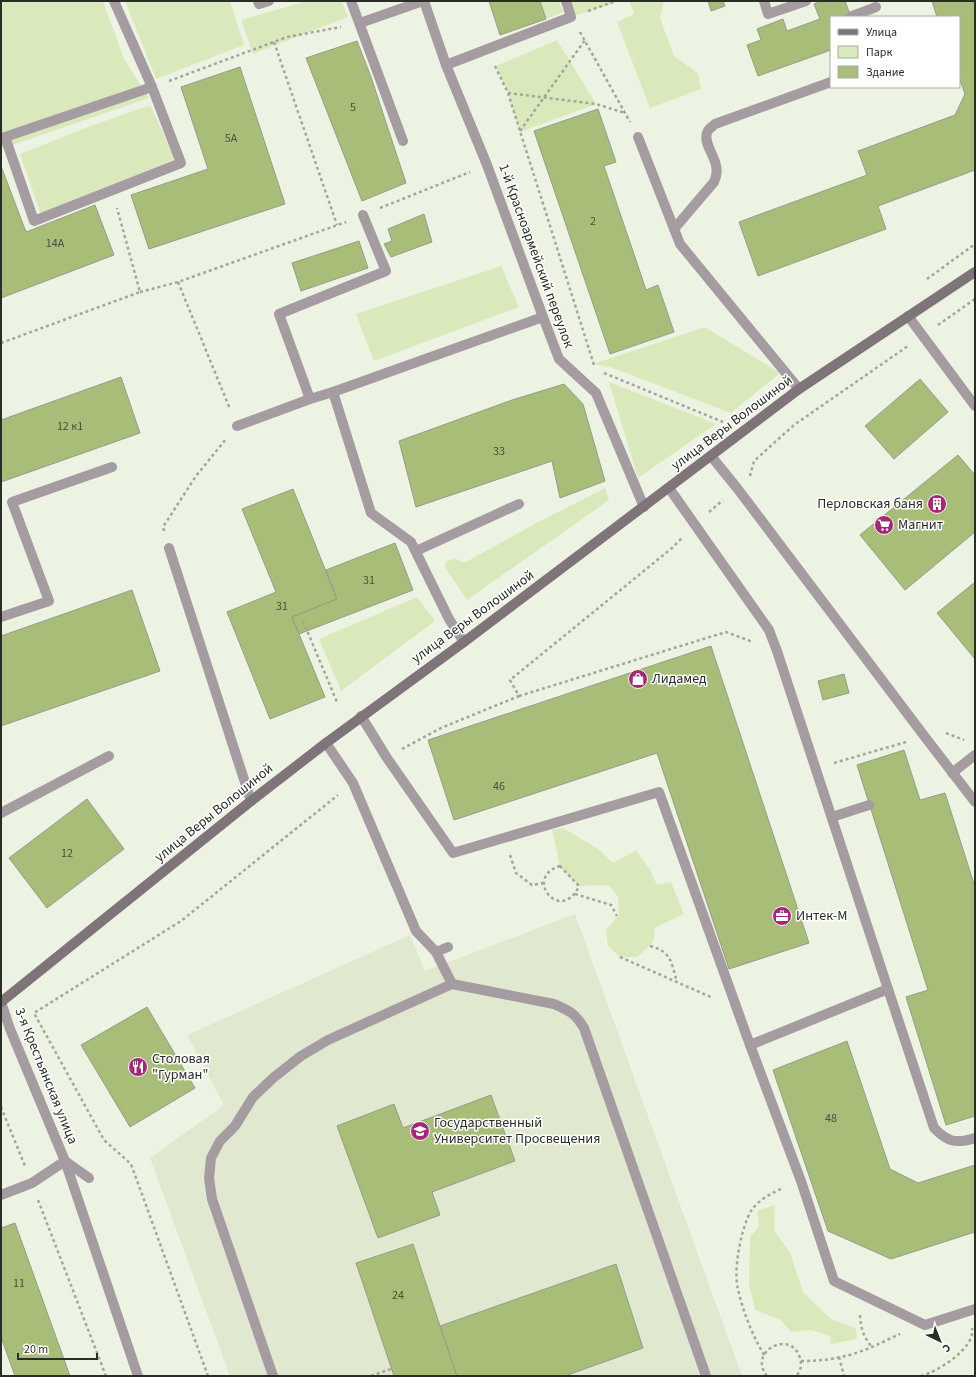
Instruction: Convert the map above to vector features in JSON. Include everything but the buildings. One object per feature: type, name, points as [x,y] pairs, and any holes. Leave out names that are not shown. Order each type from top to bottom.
[{"type":"street","points":[[114,1],[152,87],[181,163],[34,221],[3,138],[152,87]]},
{"type":"street","points":[[258,1],[259,4],[269,1]]},
{"type":"street","points":[[351,1],[403,141]]},
{"type":"street","points":[[360,23],[423,1]]},
{"type":"street","name":"1-й Красноармейский переулок","points":[[423,1],[446,65],[487,165],[559,359],[596,393],[644,507]]},
{"type":"street","points":[[446,65],[571,17],[566,1]]},
{"type":"street","points":[[764,1],[768,14],[806,1]]},
{"type":"street","points":[[852,16],[875,4],[880,16]]},
{"type":"street","points":[[674,229],[714,182],[718,175],[707,140],[706,134],[710,128],[715,124],[830,82]]},
{"type":"street","points":[[638,137],[680,244],[799,389]]},
{"type":"street","points":[[310,399],[279,314],[386,271],[363,215]]},
{"type":"street","name":"улица Веры Волошиной","points":[[1,1002],[251,801],[361,716],[464,642],[799,389],[975,272]]},
{"type":"street","points":[[908,316],[975,406]]},
{"type":"street","points":[[237,426],[543,317]]},
{"type":"street","points":[[333,392],[371,513],[411,542],[449,619],[464,642]]},
{"type":"street","points":[[711,456],[737,488],[924,737],[975,802]]},
{"type":"street","points":[[1,617],[49,601],[12,502],[112,467]]},
{"type":"street","points":[[669,488],[769,630],[816,768],[934,1128],[944,1138],[954,1141],[975,1138]]},
{"type":"street","points":[[416,551],[519,504]]},
{"type":"street","points":[[169,548],[251,801]]},
{"type":"street","points":[[361,716],[387,758],[453,853],[659,792],[750,1045],[801,1181],[834,1281],[925,1325],[971,1310]]},
{"type":"street","points":[[326,743],[353,783],[416,931],[436,952],[452,984]]},
{"type":"street","points":[[1,813],[109,756]]},
{"type":"street","points":[[952,773],[975,756]]},
{"type":"street","points":[[832,817],[869,805]]},
{"type":"street","points":[[436,952],[448,947]]},
{"type":"street","points":[[273,1376],[212,1199],[209,1178],[211,1158],[220,1141],[235,1126],[253,1097],[273,1078],[301,1056],[328,1040],[452,984],[554,1004],[577,1017],[584,1028],[706,1376]]},
{"type":"street","points":[[750,1045],[888,989]]},
{"type":"street","name":"3-я Крестьянская улица","points":[[1,1002],[10,1029],[65,1161],[138,1376]]},
{"type":"street","points":[[1,1196],[32,1183],[65,1161],[89,1178]]},
{"type":"path","points":[[616,1],[571,17],[638,137]]},
{"type":"path","points":[[152,87],[287,37],[360,23]]},
{"type":"path","points":[[520,132],[585,40]]},
{"type":"path","points":[[274,42],[337,225]]},
{"type":"path","points":[[488,50],[508,93],[593,364],[598,368]]},
{"type":"path","points":[[508,93],[596,104],[625,113]]},
{"type":"path","points":[[1,343],[140,292],[178,282],[337,225],[487,165]]},
{"type":"path","points":[[112,191],[140,292]]},
{"type":"path","points":[[169,548],[163,527],[196,476],[237,426],[178,282]]},
{"type":"path","points":[[519,696],[510,680],[672,548],[694,524],[750,478],[754,461],[794,425],[975,299]]},
{"type":"path","points":[[602,371],[606,374],[728,424]]},
{"type":"path","points":[[302,621],[336,702]]},
{"type":"path","points":[[387,758],[442,728],[519,696],[726,632],[777,651]]},
{"type":"path","points":[[816,768],[924,737]]},
{"type":"path","points":[[208,1376],[131,1164],[104,1140],[34,1013],[181,921],[353,783]]},
{"type":"path","points":[[504,838],[516,874],[532,885],[544,883]]},
{"type":"path","points":[[560,866],[579,886],[576,894],[570,899],[562,901],[554,900],[548,895],[544,888],[544,883],[547,873],[553,868],[560,866]]},
{"type":"path","points":[[576,894],[611,905],[617,916]]},
{"type":"path","points":[[650,946],[661,949],[670,959],[677,982]]},
{"type":"path","points":[[620,957],[724,1002],[734,1001]]},
{"type":"path","points":[[1,1107],[32,1183],[106,1376]]},
{"type":"path","points":[[764,1355],[745,1315],[737,1288],[737,1264],[742,1234],[752,1210],[759,1202],[772,1193],[801,1181]]},
{"type":"path","points":[[865,1296],[860,1315],[861,1330],[866,1340],[872,1347]]},
{"type":"path","points":[[921,1376],[926,1375],[951,1361],[968,1346],[974,1333],[971,1310]]},
{"type":"path","points":[[801,1361],[822,1360],[846,1356],[872,1347],[909,1329],[917,1321]]},
{"type":"path","points":[[767,1376],[763,1368],[762,1361],[764,1355],[773,1346],[779,1344],[791,1346],[796,1350],[801,1361],[801,1368],[796,1376]]},
{"type":"path","points":[[839,1357],[844,1376]]},
{"type":"path","points":[[371,1376],[391,1369]]},
{"type":"shaded area","name":"Государственный Университет Просвещения","points":[[575,914],[742,1376],[230,1376],[150,1158],[224,1105],[187,1035],[410,935],[425,971]]},
{"type":"green space","points":[[8,1],[103,1],[124,59],[149,98],[1,149],[1,3]]},
{"type":"green space","points":[[125,1],[230,1],[244,45],[156,79]]},
{"type":"green space","points":[[307,1],[342,1],[348,17],[253,54],[241,20]]},
{"type":"green space","points":[[540,1],[559,1],[563,12],[546,19]]},
{"type":"green space","points":[[566,1],[611,1],[611,4],[571,17]]},
{"type":"green space","points":[[629,1],[664,1],[660,18],[674,56],[698,73],[701,89],[650,108],[617,22],[634,14]]},
{"type":"green space","points":[[557,40],[596,104],[520,132],[508,93],[496,66]]},
{"type":"green space","points":[[150,105],[175,159],[41,215],[20,154],[88,127]]},
{"type":"green space","points":[[501,266],[519,307],[374,361],[356,314]]},
{"type":"green space","points":[[705,327],[780,373],[731,413],[613,368],[593,364]]},
{"type":"green space","points":[[609,382],[716,424],[638,478]]},
{"type":"green space","points":[[605,488],[609,500],[467,600],[445,567],[446,562],[451,559],[464,563],[542,520]]},
{"type":"green space","points":[[417,597],[435,621],[341,691],[319,639]]},
{"type":"green space","points":[[563,828],[600,850],[613,863],[636,850],[650,870],[657,885],[671,882],[684,914],[654,928],[655,933],[653,941],[648,948],[637,957],[620,957],[608,946],[606,930],[619,915],[618,897],[609,885],[579,886],[560,866],[552,830]]},
{"type":"green space","points":[[775,1205],[774,1230],[790,1253],[803,1292],[831,1319],[856,1328],[857,1339],[831,1344],[830,1336],[811,1330],[791,1332],[781,1320],[755,1310],[749,1284],[750,1237],[759,1226],[757,1211]]},
{"type":"place","name":"Перловская баня","points":[[937,504]]},
{"type":"place","name":"Магнит","points":[[884,525]]},
{"type":"place","name":"Лидамед","points":[[638,679]]},
{"type":"place","name":"Интек-М","points":[[782,916]]},
{"type":"place","name":"Столовая \"Гурман\"","points":[[138,1067]]},
{"type":"place","name":"Государственный Университет Просвещения","points":[[420,1131]]}]
